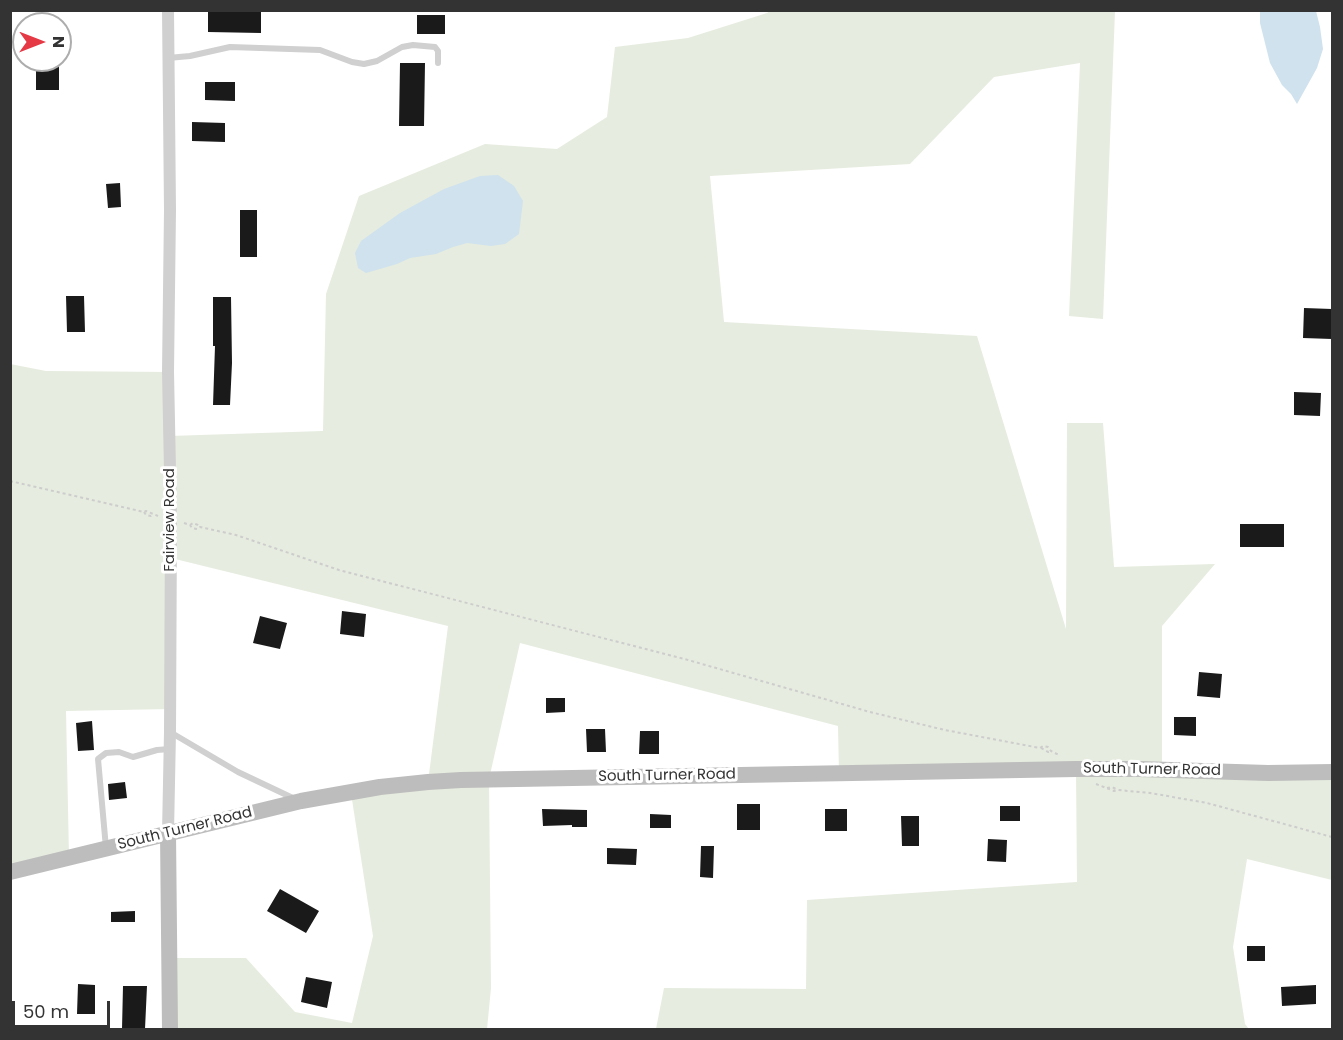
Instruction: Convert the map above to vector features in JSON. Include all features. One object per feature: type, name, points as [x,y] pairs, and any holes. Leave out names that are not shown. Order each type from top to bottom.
[{"type":"street","name":"Fairview Road","points":[[168,10],[170,199],[168,372],[171,516],[168,833],[170,1029]]},
{"type":"street","name":"South Turner Road","points":[[10,872],[301,801],[428,782],[1087,769],[1332,772]]},
{"type":"lane","points":[[168,58],[190,56],[230,47],[320,50],[364,64],[377,61],[402,47],[413,45],[435,47],[438,51],[438,63]]},
{"type":"lane","points":[[170,732],[238,772],[301,801]]},
{"type":"lane","points":[[106,848],[98,759],[106,753],[119,752],[134,756],[170,749]]},
{"type":"path","points":[[10,481],[144,512]]},
{"type":"path","points":[[200,527],[236,535],[339,570],[688,660],[870,712],[945,730],[1040,748]]},
{"type":"path","points":[[1118,790],[1207,803],[1332,837]]},
{"type":"shaded area","points":[[770,11],[1115,11],[1103,319],[1069,316],[1080,63],[994,77],[910,164],[710,176],[724,322],[977,336],[1066,629],[1067,423],[1103,423],[1114,567],[1215,564],[1162,626],[1162,769],[1332,772],[1332,880],[1247,859],[1233,947],[1245,1024],[1249,1029],[656,1029],[664,988],[806,989],[807,900],[1077,882],[1076,770],[839,773],[838,726],[520,643],[489,779],[491,988],[487,1029],[170,1029],[170,958],[246,958],[295,1012],[352,1023],[373,936],[351,793],[428,782],[448,626],[171,558],[170,709],[66,711],[69,857],[11,872],[10,364],[46,371],[168,372],[170,436],[323,431],[326,294],[359,196],[485,144],[557,149],[607,117],[615,47],[688,38]]},
{"type":"water","points":[[1260,11],[1316,11],[1323,49],[1317,68],[1297,104],[1282,85],[1270,63],[1260,23]]},
{"type":"water","points":[[498,175],[514,186],[523,201],[519,234],[505,244],[491,246],[467,243],[436,254],[410,258],[366,273],[358,268],[355,253],[361,241],[400,213],[444,189],[480,176]]},
{"type":"building","points":[[208,10],[261,10],[261,33],[208,32]]},
{"type":"building","points":[[417,15],[445,15],[445,34],[417,34]]},
{"type":"building","points":[[400,63],[425,63],[424,126],[399,126]]},
{"type":"building","points":[[36,72],[59,72],[59,90],[36,90]]},
{"type":"building","points":[[205,82],[235,82],[235,101],[205,100]]},
{"type":"building","points":[[192,122],[225,123],[225,142],[192,141]]},
{"type":"building","points":[[120,183],[121,207],[108,208],[106,184]]},
{"type":"building","points":[[240,210],[257,210],[257,257],[240,257]]},
{"type":"building","points":[[66,296],[84,296],[85,332],[67,332]]},
{"type":"building","points":[[213,297],[231,297],[230,405],[213,405],[215,346],[213,346]]},
{"type":"building","points":[[1304,308],[1332,309],[1332,339],[1303,338]]},
{"type":"building","points":[[1294,392],[1321,393],[1320,416],[1294,415]]},
{"type":"building","points":[[1240,524],[1284,524],[1284,547],[1240,547]]},
{"type":"building","points":[[342,611],[366,614],[364,637],[340,634]]},
{"type":"building","points":[[260,616],[287,623],[280,649],[253,643]]},
{"type":"building","points":[[1199,672],[1222,674],[1220,698],[1197,696]]},
{"type":"building","points":[[546,698],[565,698],[565,712],[546,713]]},
{"type":"building","points":[[1174,717],[1196,717],[1196,736],[1174,735]]},
{"type":"building","points":[[92,721],[94,750],[78,751],[76,723]]},
{"type":"building","points":[[586,729],[605,729],[606,752],[587,752]]},
{"type":"building","points":[[640,731],[659,731],[659,754],[639,754]]},
{"type":"building","points":[[125,782],[127,798],[109,800],[108,784]]},
{"type":"building","points":[[737,804],[760,804],[760,830],[737,830]]},
{"type":"building","points":[[1000,806],[1020,806],[1020,821],[1000,821]]},
{"type":"building","points":[[542,809],[587,810],[587,827],[543,826]]},
{"type":"building","points":[[825,809],[847,809],[847,831],[825,831]]},
{"type":"building","points":[[650,814],[671,815],[671,828],[650,828]]},
{"type":"building","points":[[901,816],[919,816],[919,846],[902,846]]},
{"type":"building","points":[[988,839],[1007,840],[1006,862],[987,861]]},
{"type":"building","points":[[701,846],[714,846],[713,878],[700,877]]},
{"type":"building","points":[[607,848],[637,849],[636,865],[607,864]]},
{"type":"building","points":[[280,889],[319,911],[306,933],[267,911]]},
{"type":"building","points":[[135,911],[135,922],[111,922],[111,912]]},
{"type":"building","points":[[1247,946],[1265,946],[1265,961],[1247,961]]},
{"type":"building","points":[[306,977],[332,982],[327,1008],[301,1002]]},
{"type":"building","points":[[78,984],[95,985],[95,1014],[77,1014]]},
{"type":"building","points":[[1316,985],[1316,1004],[1282,1006],[1281,987]]},
{"type":"building","points":[[123,986],[147,986],[145,1029],[122,1029]]}]
